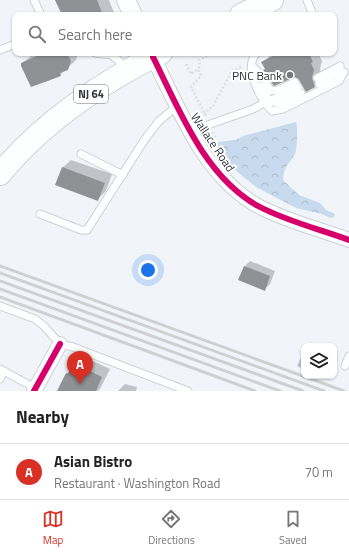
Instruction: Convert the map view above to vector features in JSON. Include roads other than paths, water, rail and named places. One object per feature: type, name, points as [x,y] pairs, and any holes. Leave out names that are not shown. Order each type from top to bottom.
[{"type":"main road","points":[[247,12],[272,0]]},
{"type":"main road","name":"NJ 64","points":[[0,174],[23,149],[74,106],[152,56]]},
{"type":"street","points":[[126,0],[132,12]]},
{"type":"street","name":"Wallace Road","points":[[156,56],[177,106],[191,131],[216,169],[243,197],[270,212],[349,240]]},
{"type":"street","points":[[35,390],[60,344]]},
{"type":"lane","points":[[34,0],[40,12]]},
{"type":"lane","points":[[307,0],[312,12]]},
{"type":"lane","points":[[0,50],[12,45]]},
{"type":"lane","points":[[113,56],[129,70]]},
{"type":"lane","points":[[254,56],[250,73],[272,111],[283,109],[338,81],[342,69]]},
{"type":"lane","points":[[191,131],[253,109],[267,102],[279,104],[298,87],[271,91],[253,64]]},
{"type":"lane","points":[[342,69],[338,74],[317,78],[324,74],[342,69]]},
{"type":"lane","points":[[40,214],[81,230],[88,230],[159,121],[177,106]]},
{"type":"lane","points":[[81,154],[123,175]]},
{"type":"lane","points":[[0,306],[39,321],[60,344],[73,346],[188,391]]},
{"type":"lane","points":[[345,366],[349,356]]},
{"type":"lane","points":[[0,379],[2,370],[35,390]]},
{"type":"railway","points":[[0,266],[344,391]]},
{"type":"railway","points":[[0,273],[324,391]]},
{"type":"railway","points":[[0,281],[303,391]]},
{"type":"railway","points":[[0,289],[280,391]]},
{"type":"railway","points":[[0,297],[255,391]]},
{"type":"place","name":"PNC Bank","points":[[290,75]]},
{"type":"place","name":"Asian Bistro","points":[[80,384]]}]
